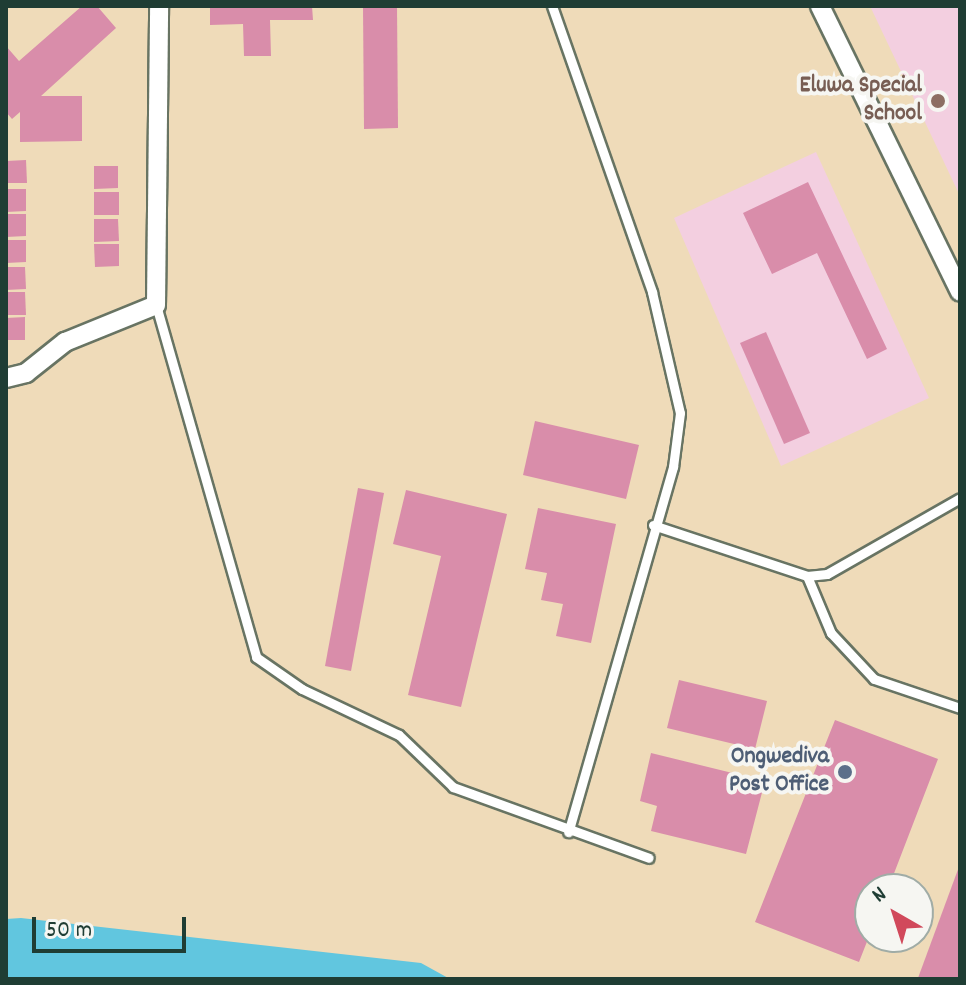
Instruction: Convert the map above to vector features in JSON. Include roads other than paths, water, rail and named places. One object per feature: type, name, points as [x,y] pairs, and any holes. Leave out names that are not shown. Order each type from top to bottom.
[{"type":"street","points":[[6,378],[26,373],[65,342],[156,305],[159,6]]},
{"type":"street","points":[[820,6],[960,292]]},
{"type":"lane","points":[[552,6],[652,292],[680,413],[673,467],[653,525],[568,832]]},
{"type":"lane","points":[[156,305],[256,657],[302,689],[399,735],[453,787],[568,832],[649,858]]},
{"type":"lane","points":[[653,525],[807,576],[827,574],[960,498]]},
{"type":"lane","points":[[807,576],[831,633],[874,679],[960,708]]},
{"type":"water","points":[[21,918],[421,963],[450,979],[6,979],[6,919]]},
{"type":"place","name":"Eluwa Special School","points":[[938,101]]},
{"type":"place","name":"Ongwediva Post Office","points":[[845,772]]}]
